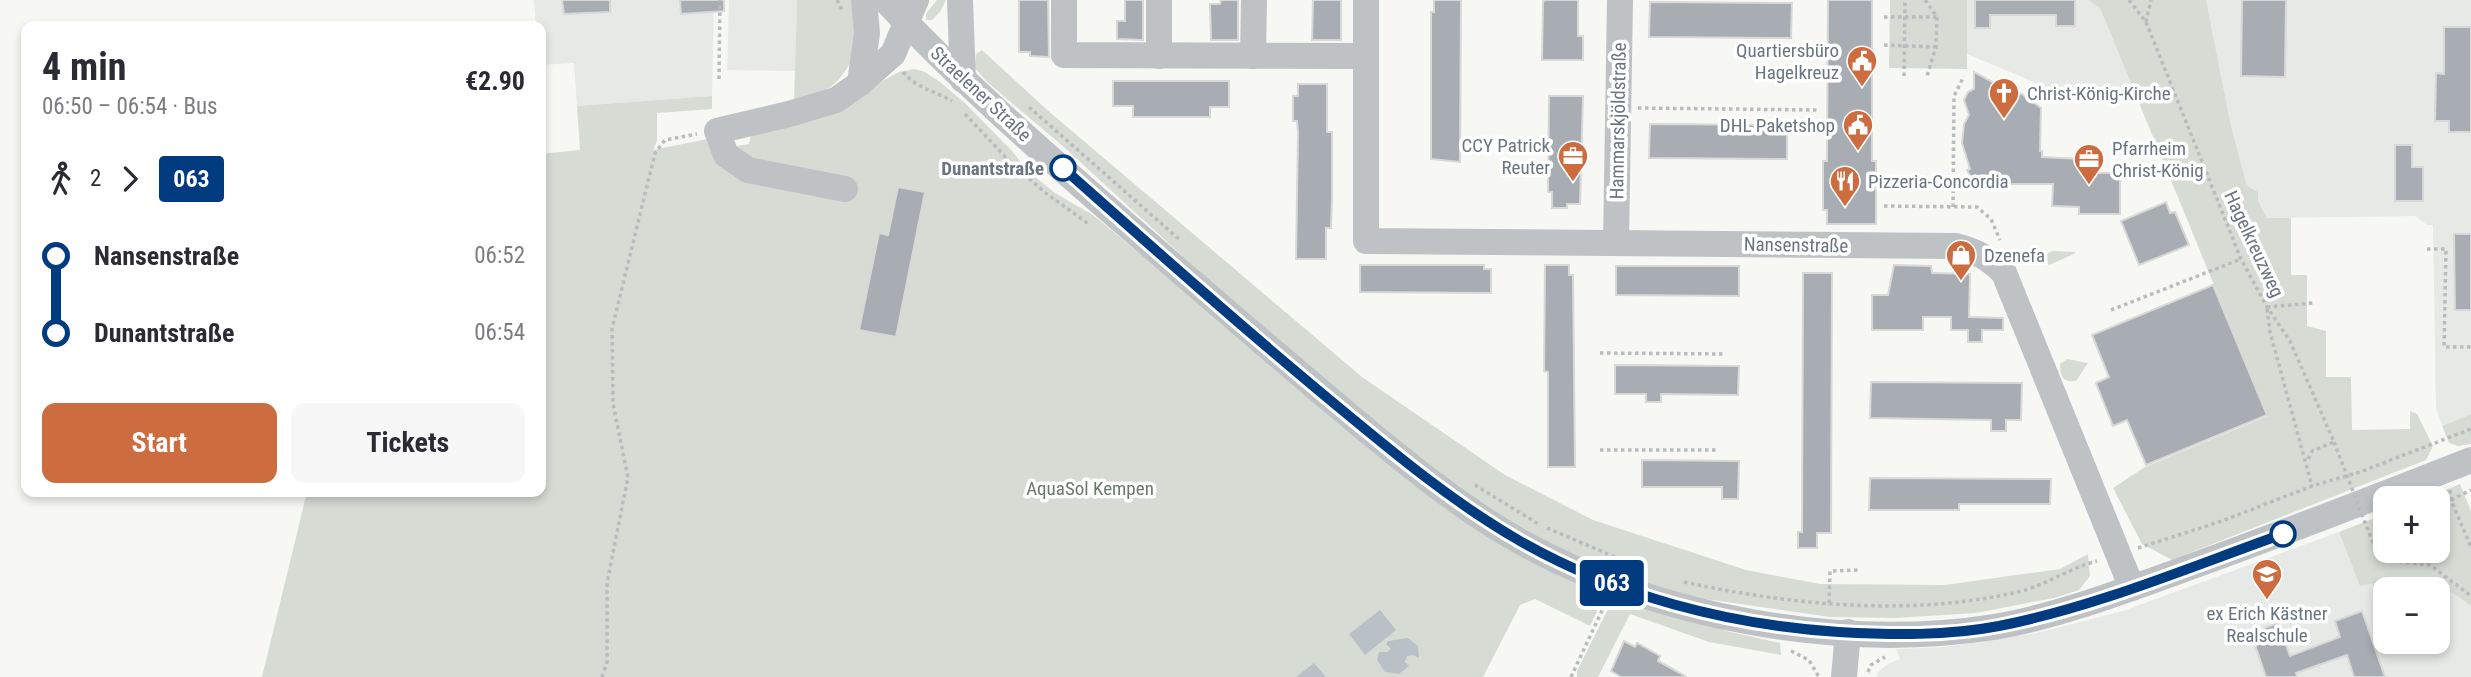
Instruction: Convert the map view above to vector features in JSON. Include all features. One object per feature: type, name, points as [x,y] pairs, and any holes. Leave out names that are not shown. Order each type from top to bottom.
[{"type":"street","points":[[860,83],[867,33],[864,0]]},
{"type":"street","name":"Straelener Straße","points":[[885,0],[911,12],[963,80],[1268,348],[1360,425],[1447,494],[1521,542],[1628,590],[1704,612],[1791,629],[1893,635],[1996,627],[2039,617],[2132,588],[2288,532],[2471,460]]},
{"type":"street","points":[[960,0],[963,80]]},
{"type":"street","points":[[1064,0],[1064,55],[1366,57],[1366,0]]},
{"type":"street","points":[[1159,0],[1159,55]]},
{"type":"street","points":[[1253,56],[1254,0]]},
{"type":"street","name":"Hammarskjöldstraße","points":[[1616,243],[1620,0]]},
{"type":"street","points":[[845,189],[748,170],[726,155],[717,131],[836,100],[893,54],[911,12]]},
{"type":"street","name":"Nansenstraße","points":[[1366,57],[1366,241],[1956,246],[1991,260],[2004,273],[2132,588]]},
{"type":"street","points":[[1844,677],[1848,632]]},
{"type":"path","points":[[719,79],[720,0]]},
{"type":"path","points":[[1905,0],[1905,76]]},
{"type":"path","points":[[1925,0],[1937,17],[1936,47],[1927,76]]},
{"type":"path","name":"Hagelkreuzweg","points":[[2129,0],[2146,22],[2241,258],[2267,307],[2290,341],[2334,442],[2376,551],[2382,560],[2430,565],[2471,596]]},
{"type":"path","points":[[2146,22],[2151,0]]},
{"type":"path","points":[[1884,17],[1937,17]]},
{"type":"path","points":[[1884,45],[1936,47]]},
{"type":"path","points":[[1953,207],[1955,96],[1964,76]]},
{"type":"path","points":[[1021,101],[1185,244]]},
{"type":"path","points":[[1618,108],[1820,110]]},
{"type":"path","points":[[602,677],[607,662],[607,583],[628,477],[613,404],[612,328],[655,153],[665,140],[717,131]]},
{"type":"path","points":[[1884,206],[1977,207],[1991,219],[2001,243]]},
{"type":"path","points":[[2427,249],[2446,249],[2444,347],[2471,347]]},
{"type":"path","points":[[2111,310],[2241,258]]},
{"type":"path","points":[[2312,486],[2270,332],[2267,307],[2313,303]]},
{"type":"path","points":[[1600,353],[1724,355]]},
{"type":"path","points":[[1683,581],[1795,602],[1913,604],[1973,600],[2015,593],[2040,586],[2087,564],[2222,521],[2471,429]]},
{"type":"path","points":[[2307,461],[2312,451],[2334,442]]},
{"type":"path","points":[[1600,450],[1716,450]]},
{"type":"path","points":[[1465,478],[1540,525],[1646,570]]},
{"type":"path","points":[[2471,490],[2451,500],[2471,547]]},
{"type":"path","points":[[1829,603],[1830,571],[1858,570]]},
{"type":"path","points":[[1571,677],[1607,600]]},
{"type":"path","points":[[1788,649],[1809,660],[1819,677]]},
{"type":"shaded area","points":[[534,0],[714,0],[712,96],[577,106],[574,63],[546,65],[546,21],[536,21]]},
{"type":"shaded area","points":[[729,0],[797,0],[795,71],[727,70]]},
{"type":"shaded area","points":[[1967,0],[2088,0],[2100,8],[2133,88],[2053,90],[1967,54]]},
{"type":"shaded area","points":[[2206,0],[2471,0],[2471,414],[2442,426],[2436,408],[2433,225],[2427,225],[2415,216],[2267,218],[2258,201],[2257,192],[2247,186],[2231,126]]},
{"type":"shaded area","name":"ex Erich Kästner Realschule","points":[[2339,532],[2360,585],[2373,583],[2373,654],[2450,654],[2450,592],[2471,606],[2471,677],[1876,677],[1888,664],[1900,659],[1896,649],[1945,647],[2037,633],[2123,611]]},
{"type":"shaded area","points":[[1380,610],[1396,630],[1365,655],[1349,634]]},
{"type":"shaded area","points":[[1408,638],[1418,646],[1419,658],[1407,656],[1405,662],[1409,666],[1399,674],[1385,672],[1377,660],[1379,652],[1391,649],[1386,644],[1388,641]]},
{"type":"shaded area","points":[[1314,663],[1326,677],[1296,677]]},
{"type":"green space","points":[[797,0],[851,0],[856,11],[858,35],[852,59],[838,80],[825,90],[794,102]]},
{"type":"green space","points":[[937,0],[946,0],[932,20],[926,20],[926,14]]},
{"type":"green space","points":[[1890,0],[1967,0],[1967,69],[1889,68]]},
{"type":"green space","points":[[2088,0],[2206,0],[2231,126],[2247,186],[2258,192],[2258,201],[2267,218],[2291,218],[2291,275],[2307,275],[2307,326],[2326,331],[2326,377],[2351,377],[2352,430],[2410,429],[2410,411],[2417,414],[2433,446],[2426,460],[2172,560],[2142,544],[2113,488],[2145,467],[2268,416],[2100,8]]},
{"type":"green space","points":[[982,50],[1046,109],[1362,377],[1505,475],[1593,520],[1746,570],[1820,584],[1945,585],[2060,569],[2088,554],[2090,576],[2079,590],[2054,598],[1976,613],[1896,618],[1830,617],[1692,597],[1607,570],[1550,544],[1497,515],[1458,488],[1251,319],[1065,148],[986,81],[975,68],[976,54]]},
{"type":"green space","name":"AquaSol Kempen","points":[[914,69],[925,72],[940,82],[966,104],[1028,171],[1055,193],[1093,215],[1356,437],[1651,608],[1726,631],[1780,643],[1781,655],[1709,642],[1630,614],[1598,677],[1577,677],[1577,671],[1611,607],[1601,603],[1590,626],[1535,599],[1520,605],[1483,677],[262,677],[306,497],[546,497],[546,153],[580,150],[577,106],[712,96],[712,109],[657,113],[657,141],[653,150],[712,138],[711,150],[749,144],[751,135],[836,106],[899,72]]},
{"type":"green space","points":[[2053,251],[2076,253],[2049,265],[2043,255]]},
{"type":"green space","points":[[2067,359],[2088,363],[2076,381],[2068,381],[2061,375],[2060,364]]},
{"type":"green space","points":[[2471,414],[2471,444],[2458,446],[2449,443],[2442,426]]},
{"type":"green space","points":[[2460,484],[2471,511],[2471,606],[2450,592],[2450,577],[2373,577],[2373,584],[2360,586],[2339,532],[2373,519],[2373,563],[2450,563],[2450,488]]},
{"type":"building","points":[[562,0],[610,0],[610,12],[564,14]]},
{"type":"building","points":[[680,0],[724,0],[724,11],[681,14]]},
{"type":"building","points":[[1019,0],[1048,0],[1049,57],[1030,56],[1030,52],[1019,52]]},
{"type":"building","points":[[1125,0],[1143,0],[1143,40],[1117,39],[1117,21],[1125,21]]},
{"type":"building","points":[[1221,0],[1238,0],[1238,40],[1211,40],[1210,4],[1220,4]]},
{"type":"building","points":[[1313,0],[1341,0],[1341,40],[1312,40]]},
{"type":"building","points":[[1434,0],[1461,0],[1460,162],[1431,159],[1431,12],[1434,12]]},
{"type":"building","points":[[1578,0],[1578,36],[1583,36],[1583,60],[1542,60],[1543,1]]},
{"type":"building","points":[[1828,0],[1872,0],[1872,161],[1876,161],[1876,224],[1827,224],[1827,210],[1823,210],[1823,161],[1827,161]]},
{"type":"building","points":[[1975,0],[2075,0],[2075,26],[2056,26],[2056,15],[1990,15],[1990,28],[1975,28]]},
{"type":"building","points":[[2242,0],[2286,0],[2285,77],[2241,76]]},
{"type":"building","points":[[1650,2],[1792,3],[1791,38],[1649,37]]},
{"type":"building","points":[[2444,27],[2471,27],[2471,132],[2449,132],[2449,121],[2435,121],[2436,73],[2444,74]]},
{"type":"building","name":"Christ-König-Kirche","points":[[1974,72],[1998,85],[2007,85],[2007,90],[2022,94],[2041,108],[2042,157],[2081,159],[2081,173],[2120,173],[2120,214],[2079,214],[2079,207],[2052,206],[2053,184],[1974,184],[1967,170],[1970,169],[1962,143],[1964,124],[1969,115],[1964,100],[1968,92],[1974,89]]},
{"type":"building","points":[[1113,81],[1229,81],[1229,107],[1210,107],[1210,117],[1133,117],[1133,106],[1113,106]]},
{"type":"building","points":[[1298,84],[1327,84],[1327,132],[1332,132],[1332,199],[1331,228],[1326,228],[1326,259],[1296,259],[1298,132],[1297,121],[1293,121],[1293,96],[1298,96]]},
{"type":"building","points":[[1549,96],[1583,96],[1580,204],[1567,204],[1567,208],[1552,208],[1552,192],[1548,192]]},
{"type":"building","points":[[1650,124],[1787,125],[1787,159],[1649,158]]},
{"type":"building","points":[[2395,145],[2412,145],[2412,167],[2423,167],[2423,201],[2395,201]]},
{"type":"building","points":[[898,187],[925,192],[896,337],[859,330],[879,233],[888,235]]},
{"type":"building","points":[[2166,202],[2170,213],[2175,212],[2189,245],[2139,265],[2121,221]]},
{"type":"building","points":[[2454,234],[2471,234],[2471,310],[2455,310]]},
{"type":"building","points":[[1360,265],[1484,265],[1484,269],[1491,269],[1491,293],[1360,292]]},
{"type":"building","points":[[1545,265],[1569,265],[1569,275],[1573,275],[1575,467],[1548,467],[1548,372],[1544,371]]},
{"type":"building","points":[[1894,265],[1931,266],[1932,273],[1970,274],[1969,317],[2003,318],[2003,330],[1982,330],[1982,342],[1968,342],[1968,330],[1951,330],[1951,317],[1923,317],[1923,330],[1872,330],[1872,295],[1888,295]]},
{"type":"building","points":[[1616,266],[1739,266],[1739,296],[1616,295]]},
{"type":"building","points":[[1803,273],[1832,273],[1831,533],[1817,533],[1817,548],[1798,548],[1798,532],[1802,532]]},
{"type":"building","points":[[2213,285],[2267,415],[2146,465],[2127,420],[2113,426],[2096,383],[2109,377],[2092,335]]},
{"type":"building","points":[[1615,365],[1739,366],[1738,395],[1661,394],[1661,402],[1646,402],[1646,394],[1615,394]]},
{"type":"building","points":[[1871,382],[2022,383],[2021,420],[2006,420],[2006,431],[1991,431],[1991,420],[1870,418]]},
{"type":"building","points":[[1642,460],[1739,461],[1738,499],[1722,499],[1722,487],[1642,487]]},
{"type":"building","points":[[1870,478],[2051,479],[2050,504],[1959,504],[1959,510],[1869,510]]},
{"type":"building","points":[[2362,611],[2373,643],[2373,654],[2377,654],[2385,677],[2354,677],[2347,655],[2296,673],[2297,677],[2266,677],[2251,633],[2278,623],[2290,656],[2340,637],[2335,621]]},
{"type":"building","points":[[1624,641],[1635,647],[1637,643],[1660,656],[1658,661],[1687,677],[1621,677],[1611,671]]},
{"type":"bus line","name":"063","points":[[1063,168],[1278,357],[1412,468],[1521,542],[1628,590],[1704,612],[1791,629],[1893,635],[1943,632],[1996,627],[2039,617],[2132,588],[2283,534]]},
{"type":"place","name":"Quartiersbüro Hagelkreuz","points":[[1862,88]]},
{"type":"place","name":"Christ-König-Kirche","points":[[2004,120]]},
{"type":"place","name":"DHL Paketshop","points":[[1858,152]]},
{"type":"place","name":"Dunantstraße","points":[[1063,168]]},
{"type":"place","name":"CCY Patrick Reuter","points":[[1573,183]]},
{"type":"place","name":"Pfarrheim Christ-König","points":[[2089,186]]},
{"type":"place","name":"Pizzeria-Concordia","points":[[1845,208]]},
{"type":"place","name":"Dzenefa","points":[[1961,282]]},
{"type":"place","name":"ex Erich Kästner Realschule","points":[[2267,601]]}]
